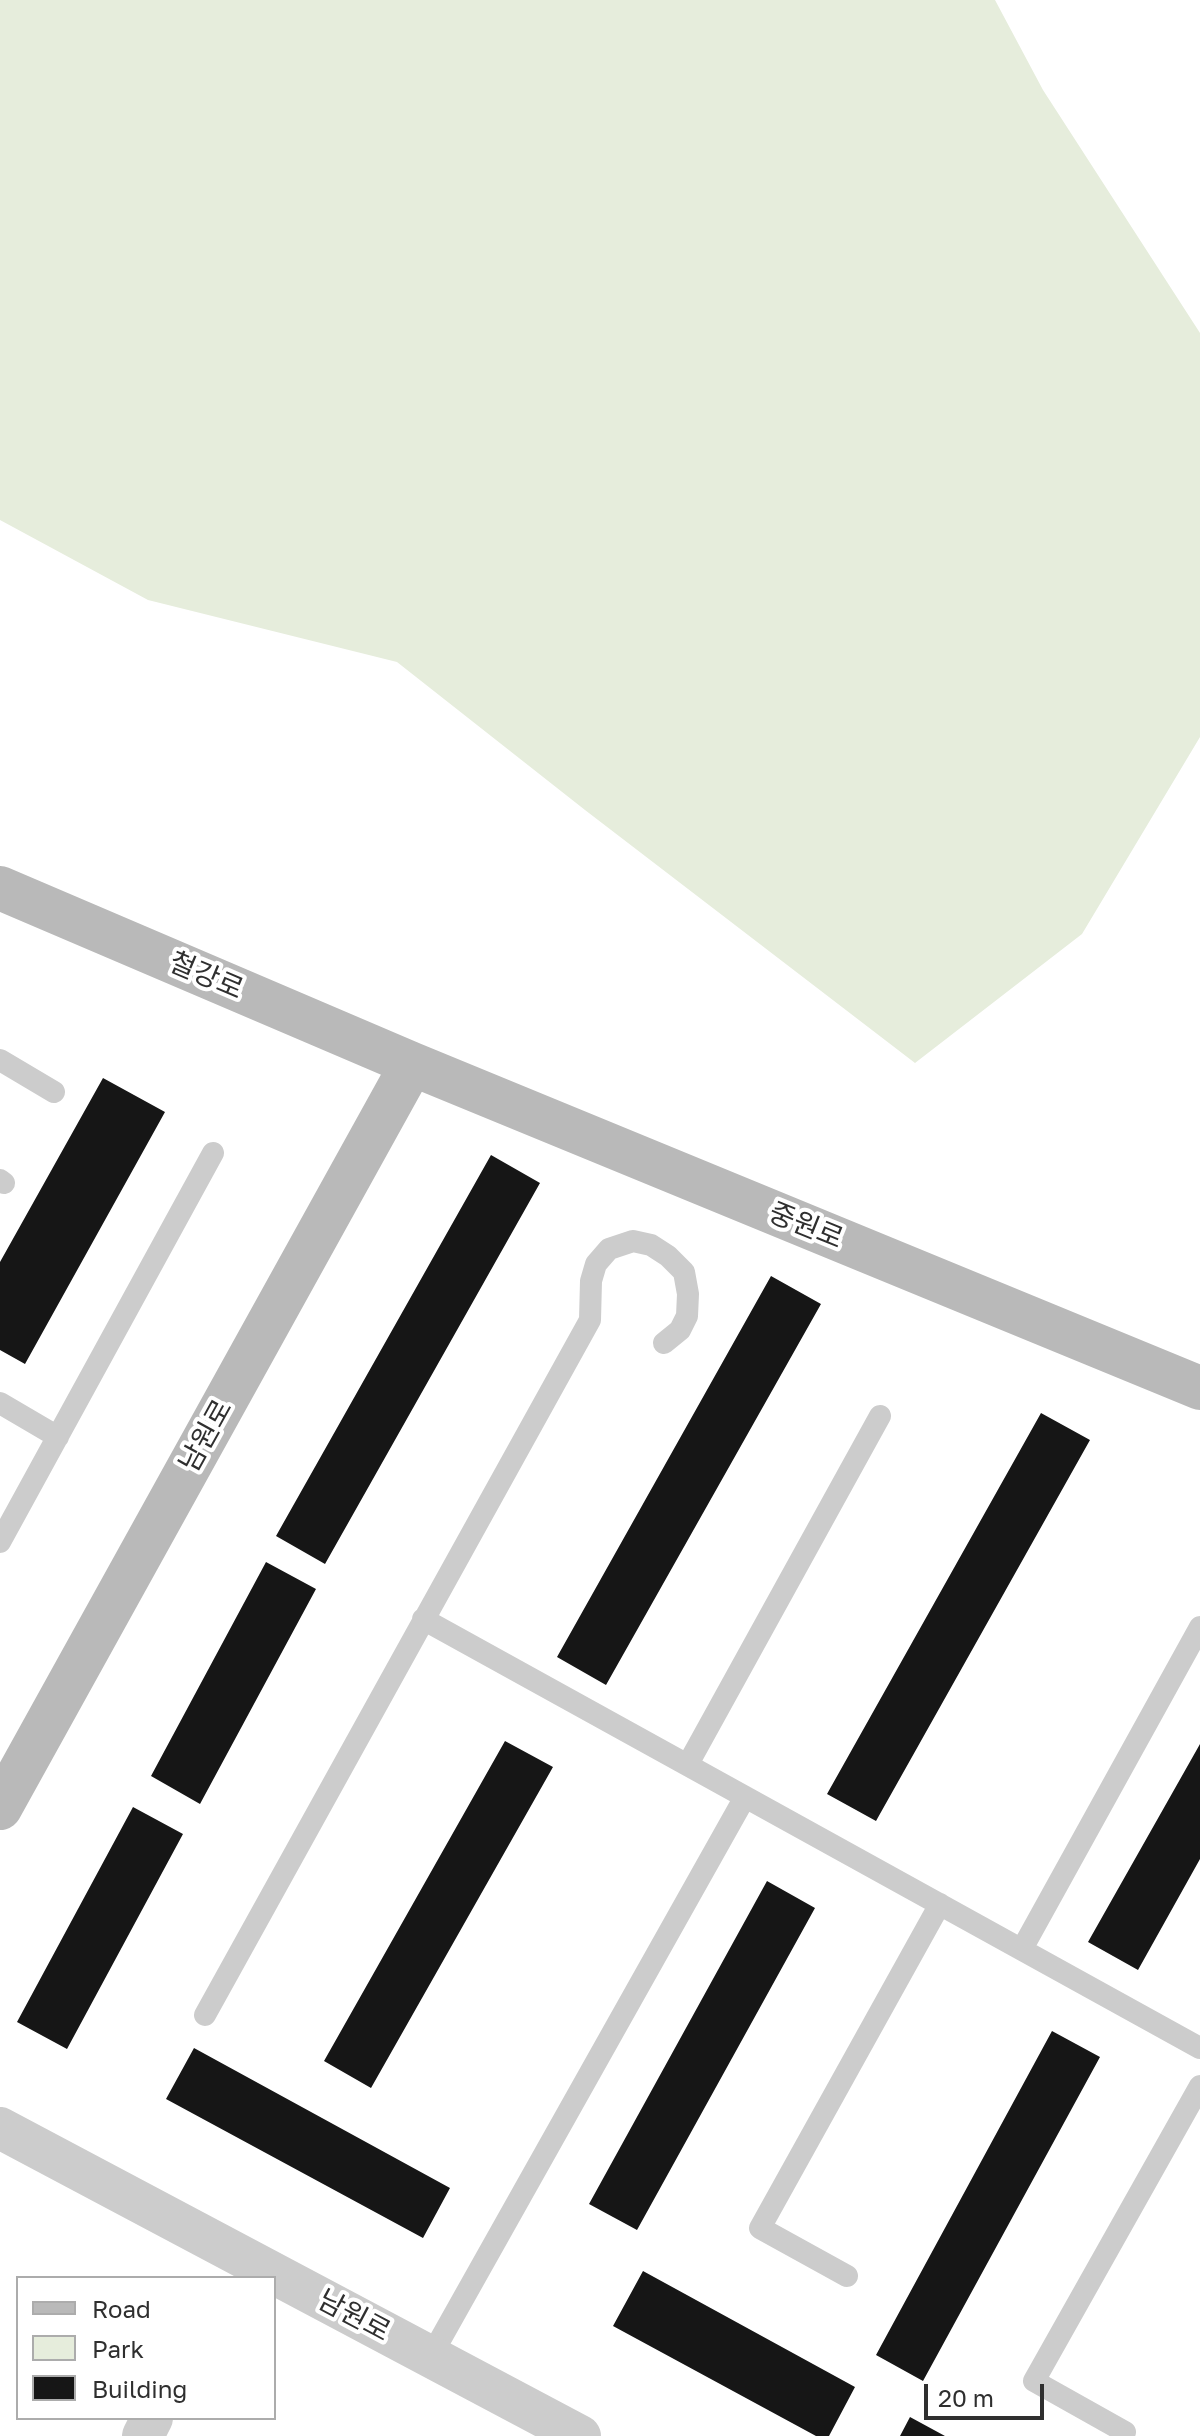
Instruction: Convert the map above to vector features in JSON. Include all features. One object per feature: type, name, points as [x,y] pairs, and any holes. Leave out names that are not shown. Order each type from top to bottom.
[{"type":"street","name":"철강로","points":[[0,888],[412,1064]]},
{"type":"street","name":"중원로","points":[[412,1064],[1200,1388]]},
{"type":"street","name":"남원로","points":[[0,1808],[412,1064]]},
{"type":"street","name":"남원로","points":[[0,2128],[255,2276]]},
{"type":"street","name":"남원로","points":[[276,2286],[431,2356],[580,2436]]},
{"type":"lane","points":[[0,1060],[54,1092]]},
{"type":"lane","points":[[0,1542],[213,1153]]},
{"type":"lane","points":[[205,2015],[590,1320],[591,1281],[596,1264],[609,1249],[633,1241],[651,1245],[684,1272],[688,1294],[687,1316],[680,1330],[664,1343]]},
{"type":"lane","points":[[0,1403],[58,1437]]},
{"type":"lane","points":[[688,1764],[880,1416]]},
{"type":"lane","points":[[423,1619],[1200,2048]]},
{"type":"lane","points":[[1022,1949],[1200,1627]]},
{"type":"lane","points":[[431,2356],[745,1797]]},
{"type":"lane","points":[[847,2276],[760,2228],[940,1904]]},
{"type":"lane","points":[[1125,2432],[1034,2381],[1200,2086]]},
{"type":"green space","points":[[0,0],[995,0],[1043,90],[1200,333],[1200,737],[1082,934],[915,1063],[397,662],[148,600],[0,520]]},
{"type":"building","points":[[103,1078],[165,1112],[25,1364],[0,1350],[0,1262]]},
{"type":"building","points":[[491,1155],[540,1183],[325,1564],[276,1536]]},
{"type":"building","points":[[771,1276],[821,1304],[606,1685],[557,1657]]},
{"type":"building","points":[[1041,1413],[1090,1440],[876,1821],[827,1794]]},
{"type":"building","points":[[266,1562],[316,1589],[200,1804],[151,1776]]},
{"type":"building","points":[[505,1741],[553,1767],[371,2088],[324,2061]]},
{"type":"building","points":[[1200,1744],[1200,1859],[1138,1970],[1088,1942]]},
{"type":"building","points":[[133,1807],[183,1834],[67,2049],[17,2022]]},
{"type":"building","points":[[767,1881],[815,1908],[637,2230],[589,2204]]},
{"type":"building","points":[[1052,2031],[1100,2057],[923,2381],[876,2355]]},
{"type":"building","points":[[194,2048],[450,2188],[423,2238],[166,2099]]},
{"type":"building","points":[[643,2271],[855,2387],[829,2436],[816,2436],[613,2326]]},
{"type":"building","points":[[910,2417],[945,2436],[900,2436]]}]
